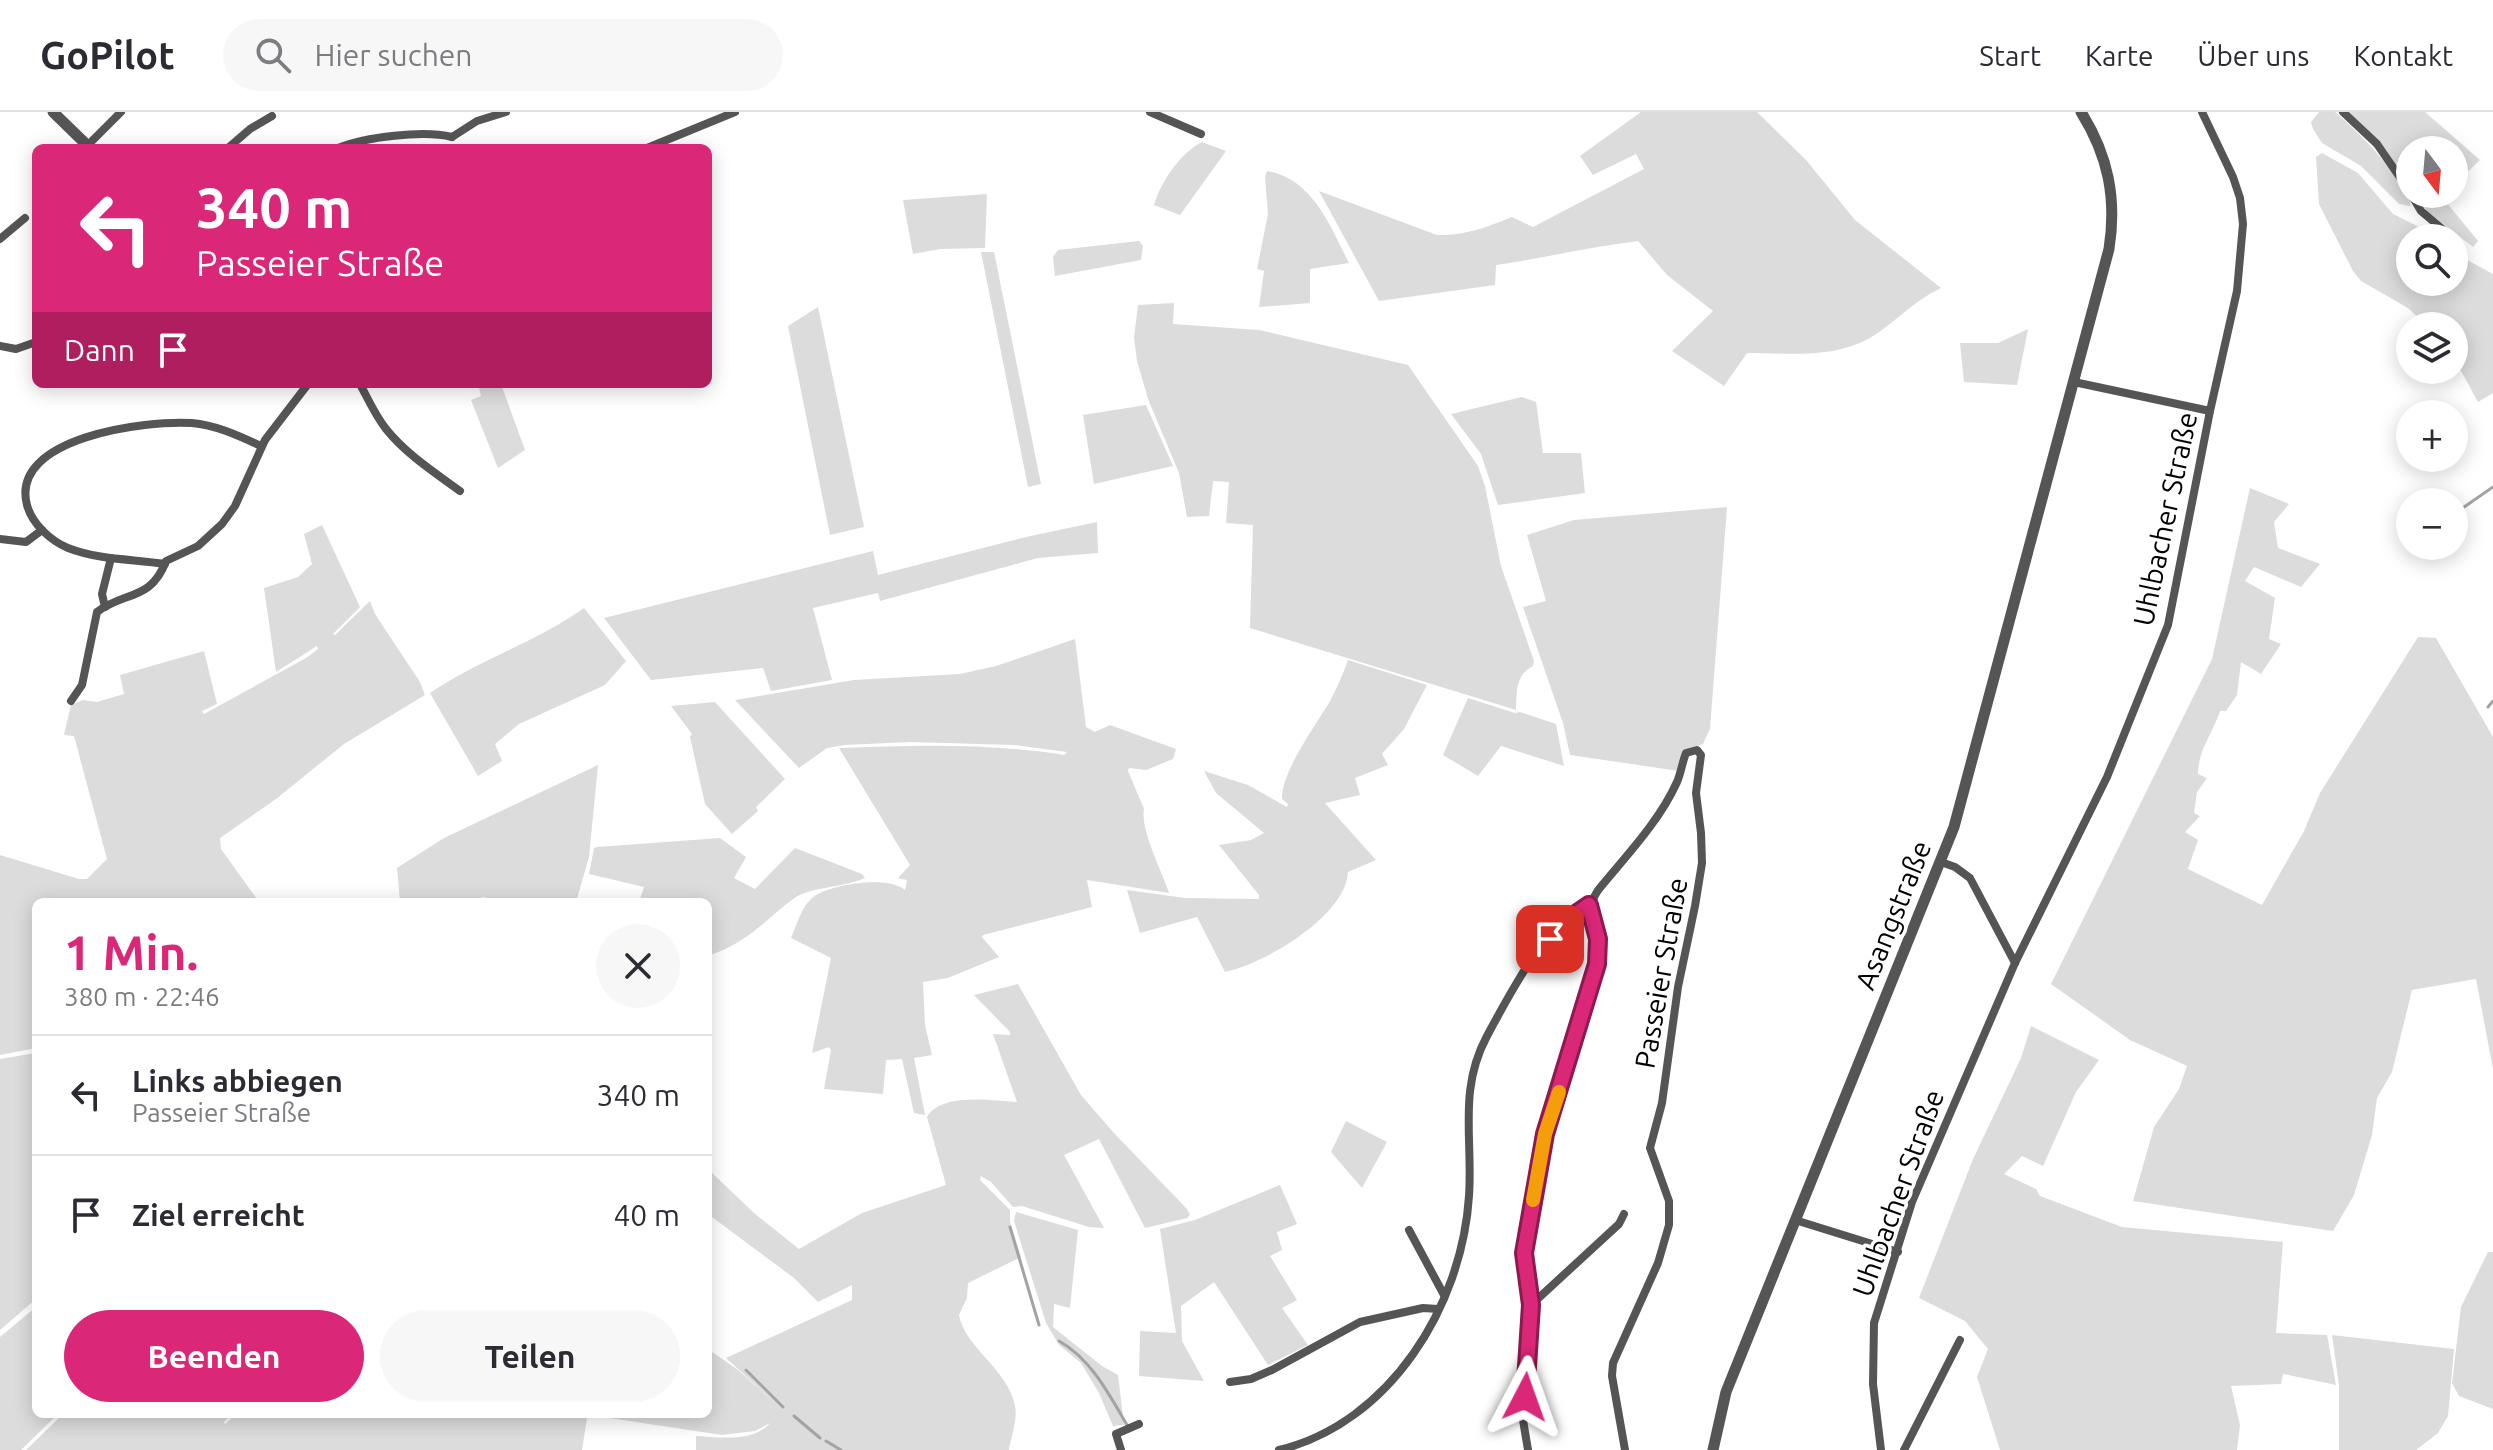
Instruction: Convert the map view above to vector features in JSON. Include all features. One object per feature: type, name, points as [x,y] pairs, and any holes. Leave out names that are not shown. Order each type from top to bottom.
[{"type":"street","points":[[53,112],[85,144]]},
{"type":"street","points":[[91,144],[121,112]]},
{"type":"street","points":[[350,144],[438,134],[452,137],[477,121],[506,112]]},
{"type":"street","points":[[657,144],[735,112]]},
{"type":"street","points":[[1150,112],[1201,134]]},
{"type":"street","name":"Asangstraße","points":[[1713,1450],[1726,1392],[1941,862],[1962,802],[2109,249],[2112,192],[2104,160],[2081,112]]},
{"type":"street","name":"Uhlbacher Straße","points":[[1881,1450],[1872,1346],[1874,1323],[1912,1202],[2015,963],[2107,777],[2168,625],[2237,291],[2243,224],[2240,198],[2233,177],[2202,112]]},
{"type":"street","points":[[2343,112],[2377,144],[2396,172]]},
{"type":"street","points":[[232,144],[272,116]]},
{"type":"street","points":[[451,144],[452,137]]},
{"type":"street","points":[[2419,208],[2437,224]]},
{"type":"street","points":[[0,239],[25,218]]},
{"type":"street","points":[[0,346],[16,349],[32,343]]},
{"type":"street","points":[[2074,382],[2210,411]]},
{"type":"street","points":[[71,701],[83,681],[94,618],[105,607],[142,591],[160,578],[168,559],[203,542],[222,524],[235,506],[261,446],[305,388]]},
{"type":"street","points":[[362,388],[393,437],[460,491]]},
{"type":"street","points":[[165,564],[111,558],[71,549],[42,530],[28,511],[25,498],[26,484],[39,463],[67,444],[158,423],[191,423],[228,432],[261,446]]},
{"type":"street","points":[[0,539],[24,542],[42,530]]},
{"type":"street","points":[[105,607],[102,594],[111,558]]},
{"type":"street","name":"Passeier Straße","points":[[1279,1450],[1319,1437],[1343,1423],[1391,1382],[1419,1348],[1444,1295],[1460,1250],[1467,1216],[1470,1172],[1468,1102],[1472,1071],[1487,1036],[1537,950],[1589,905],[1659,812],[1677,782],[1685,755],[1690,751],[1699,751],[1696,796],[1702,863],[1678,987],[1662,1103],[1650,1148],[1669,1201],[1669,1225],[1658,1263],[1613,1363],[1612,1376],[1625,1450]]},
{"type":"street","points":[[1941,862],[1970,878],[2015,963]]},
{"type":"street","points":[[1528,1450],[1523,1420],[1531,1305],[1524,1253],[1545,1134],[1597,964],[1598,939],[1589,905]]},
{"type":"street","points":[[1531,1305],[1619,1224],[1624,1214]]},
{"type":"street","points":[[1795,1220],[1898,1252]]},
{"type":"street","points":[[1409,1230],[1444,1295]]},
{"type":"street","points":[[1230,1382],[1251,1379],[1360,1322],[1423,1308],[1438,1309]]},
{"type":"street","points":[[1904,1450],[1960,1340]]},
{"type":"street","points":[[1121,1450],[1116,1434],[1139,1424]]},
{"type":"shaded area","points":[[1641,112],[1757,112],[1806,160],[1855,220],[1941,288],[1856,345],[1826,352],[1747,353],[1724,386],[1672,351],[1713,311],[1667,275],[1638,241],[1496,265],[1495,285],[1379,301],[1319,191],[1437,235],[1466,232],[1512,217],[1533,227],[1644,169],[1636,154],[1593,175],[1580,156]]},
{"type":"shaded area","points":[[2319,112],[2335,112],[2367,142],[2396,177],[2396,201],[2361,166],[2322,143],[2311,122]]},
{"type":"shaded area","points":[[2349,112],[2425,112],[2452,136],[2396,136],[2396,165],[2380,142]]},
{"type":"shaded area","points":[[1202,142],[1226,151],[1180,215],[1154,205],[1172,169],[1186,153]]},
{"type":"shaded area","points":[[2468,150],[2480,160],[2468,172]]},
{"type":"shaded area","points":[[2322,153],[2358,173],[2393,214],[2413,224],[2396,224],[2396,296],[2468,296],[2468,260],[2493,274],[2493,393],[2478,402],[2468,384],[2468,312],[2412,312],[2361,281],[2353,271],[2319,204],[2316,157]]},
{"type":"shaded area","points":[[1267,171],[1283,176],[1308,194],[1327,220],[1349,263],[1310,269],[1310,303],[1259,307],[1264,271],[1257,269],[1268,214]]},
{"type":"shaded area","points":[[987,194],[985,248],[940,249],[913,254],[903,200]]},
{"type":"shaded area","points":[[2425,208],[2451,208],[2464,224],[2443,224]]},
{"type":"shaded area","points":[[2468,229],[2478,241],[2473,247],[2468,243]]},
{"type":"shaded area","points":[[1139,241],[1143,246],[1141,260],[1055,276],[1053,257],[1058,250]]},
{"type":"shaded area","points":[[981,252],[994,252],[1041,484],[1028,487]]},
{"type":"shaded area","points":[[1174,303],[1173,324],[1259,330],[1408,365],[1478,466],[1485,486],[1501,566],[1534,661],[1520,679],[1516,710],[1250,628],[1253,525],[1226,523],[1229,482],[1213,481],[1209,516],[1187,517],[1179,473],[1148,399],[1137,361],[1134,338],[1138,305]]},
{"type":"shaded area","points":[[818,307],[864,527],[830,535],[788,326]]},
{"type":"shaded area","points":[[2028,329],[2017,385],[1964,382],[1960,343],[1998,343]]},
{"type":"shaded area","points":[[479,388],[502,388],[525,450],[498,468],[471,400],[481,396]]},
{"type":"shaded area","points":[[1522,397],[1536,402],[1543,453],[1581,453],[1585,493],[1498,505],[1481,454],[1451,414]]},
{"type":"shaded area","points":[[1146,405],[1173,466],[1094,484],[1083,415]]},
{"type":"shaded area","points":[[2250,488],[2289,504],[2274,522],[2278,548],[2320,564],[2301,587],[2254,567],[2245,581],[2275,598],[2269,639],[2281,644],[2261,674],[2241,662],[2237,695],[2226,711],[2220,711],[2203,749],[2198,774],[2207,778],[2197,792],[2194,813],[2200,816],[2185,832],[2198,840],[2188,869],[2262,905],[2304,831],[2320,793],[2418,637],[2436,638],[2493,737],[2493,1069],[2476,979],[2412,990],[2392,1072],[2377,1098],[2372,1135],[2354,1195],[2333,1231],[2133,1201],[2154,1127],[2179,1089],[2187,1066],[2130,1040],[2051,984],[2212,659]]},
{"type":"shaded area","points":[[1727,507],[1710,729],[1703,744],[1688,749],[1679,771],[1570,755],[1563,723],[1523,607],[1546,601],[1527,535],[1574,520]]},
{"type":"shaded area","points":[[1097,522],[1098,553],[1038,558],[880,601],[878,593],[813,608],[832,680],[771,691],[763,668],[651,680],[604,618],[873,551],[878,575]]},
{"type":"shaded area","points":[[322,525],[360,607],[333,634],[370,601],[425,695],[344,744],[276,799],[220,838],[221,849],[256,898],[32,898],[32,1049],[0,1055],[0,855],[79,879],[87,879],[107,859],[74,736],[64,735],[71,705],[83,700],[97,702],[124,694],[120,675],[204,651],[217,704],[202,711],[204,714],[306,658],[318,649],[317,646],[276,672],[264,588],[298,577],[312,564],[304,534]]},
{"type":"shaded area","points":[[584,608],[626,661],[605,685],[519,724],[495,744],[502,761],[478,776],[430,693]]},
{"type":"shaded area","points":[[1075,639],[1086,727],[1095,732],[1110,725],[1176,749],[1173,759],[1146,770],[1129,768],[1128,771],[1144,809],[1148,839],[1169,893],[1087,880],[1092,907],[983,935],[999,957],[948,978],[923,982],[925,1025],[932,1055],[914,1058],[925,1115],[914,1113],[902,1059],[886,1060],[883,1094],[824,1089],[831,1050],[829,1047],[812,1053],[831,958],[791,938],[804,907],[819,894],[843,886],[872,882],[897,885],[905,890],[907,880],[898,878],[910,865],[839,748],[952,746],[1008,748],[1064,755],[1067,752],[1015,745],[910,742],[845,745],[827,748],[799,768],[735,700],[854,680],[960,674],[996,666]]},
{"type":"shaded area","points":[[1348,660],[1427,685],[1404,729],[1382,754],[1388,765],[1355,778],[1360,795],[1325,803],[1376,860],[1348,872],[1344,889],[1333,905],[1300,936],[1260,959],[1225,972],[1197,917],[1140,933],[1127,890],[1185,898],[1259,899],[1219,845],[1251,840],[1264,833],[1216,793],[1204,771],[1248,785],[1287,807],[1288,804],[1282,799],[1287,776],[1330,701]]},
{"type":"shaded area","points":[[1468,698],[1556,724],[1564,766],[1501,746],[1478,776],[1443,755]]},
{"type":"shaded area","points":[[715,702],[785,779],[756,807],[758,811],[732,834],[705,804],[690,737],[692,734],[671,706]]},
{"type":"shaded area","points":[[598,765],[589,857],[577,898],[400,898],[397,868],[444,838]]},
{"type":"shaded area","points":[[720,838],[746,857],[734,878],[755,889],[795,848],[862,874],[865,878],[800,895],[745,938],[712,954],[712,898],[640,898],[644,887],[589,874],[594,848]]},
{"type":"shaded area","points":[[1018,984],[1081,1095],[1190,1215],[1145,1228],[1099,1139],[1064,1155],[1104,1228],[1089,1227],[1022,1206],[1013,1207],[991,1182],[981,1176],[980,1180],[1010,1210],[1010,1222],[1021,1257],[968,1283],[967,1298],[959,1315],[969,1338],[1011,1393],[1016,1417],[1009,1450],[696,1450],[696,1436],[745,1436],[754,1434],[770,1423],[755,1431],[722,1435],[609,1418],[712,1418],[712,1352],[738,1370],[783,1410],[726,1358],[852,1300],[852,1285],[818,1302],[794,1278],[712,1217],[712,1173],[754,1213],[799,1249],[862,1213],[946,1185],[927,1117],[934,1109],[956,1101],[1017,1102],[993,1034],[1010,1035],[1010,1032],[974,995]]},
{"type":"shaded area","points":[[2031,1026],[2099,1060],[2076,1092],[2043,1166],[2022,1156],[2004,1174],[2036,1189],[2040,1196],[2122,1227],[2283,1242],[2276,1333],[2327,1335],[2336,1385],[2283,1374],[2281,1384],[2231,1386],[2240,1425],[2237,1450],[2000,1450],[1977,1377],[1988,1349],[1965,1321],[1919,1298],[1973,1159],[2021,1058]]},
{"type":"shaded area","points":[[32,1054],[32,1302],[0,1330],[0,1059]]},
{"type":"shaded area","points":[[1346,1121],[1387,1142],[1362,1188],[1331,1152]]},
{"type":"shaded area","points":[[1280,1185],[1297,1224],[1277,1232],[1282,1250],[1270,1256],[1297,1300],[1282,1308],[1308,1345],[1268,1365],[1214,1282],[1181,1306],[1182,1341],[1204,1381],[1139,1376],[1140,1331],[1176,1333],[1160,1229],[1195,1220]]},
{"type":"shaded area","points":[[1016,1212],[1078,1230],[1070,1308],[1054,1304],[1053,1327],[1118,1375],[1124,1425],[1113,1426],[1099,1393],[1081,1363],[1059,1345],[1046,1323],[1014,1221]]},
{"type":"shaded area","points":[[2488,1252],[2493,1252],[2493,1409],[2459,1396],[2452,1383],[2461,1307]]},
{"type":"shaded area","points":[[32,1310],[32,1418],[54,1418],[21,1450],[0,1450],[0,1337]]},
{"type":"shaded area","points":[[2332,1335],[2454,1349],[2448,1416],[2438,1433],[2416,1450],[2339,1450],[2339,1385]]},
{"type":"shaded area","points":[[59,1418],[228,1418],[225,1424],[232,1418],[587,1418],[582,1450],[26,1450]]},
{"type":"waterway","points":[[2468,504],[2493,487]]},
{"type":"waterway","points":[[2488,707],[2493,701]]},
{"type":"waterway","points":[[1010,1227],[1039,1325]]},
{"type":"waterway","points":[[1059,1341],[1090,1367],[1127,1425]]},
{"type":"waterway","points":[[746,1370],[783,1407]]},
{"type":"waterway","points":[[794,1416],[820,1438]]},
{"type":"waterway","points":[[826,1441],[841,1450]]},
{"type":"slow traffic","points":[[1533,1200],[1545,1134],[1559,1092]]},
{"type":"route","points":[[1525,1397],[1531,1305],[1524,1253],[1545,1134],[1597,964],[1598,939],[1589,905],[1550,939]]}]
